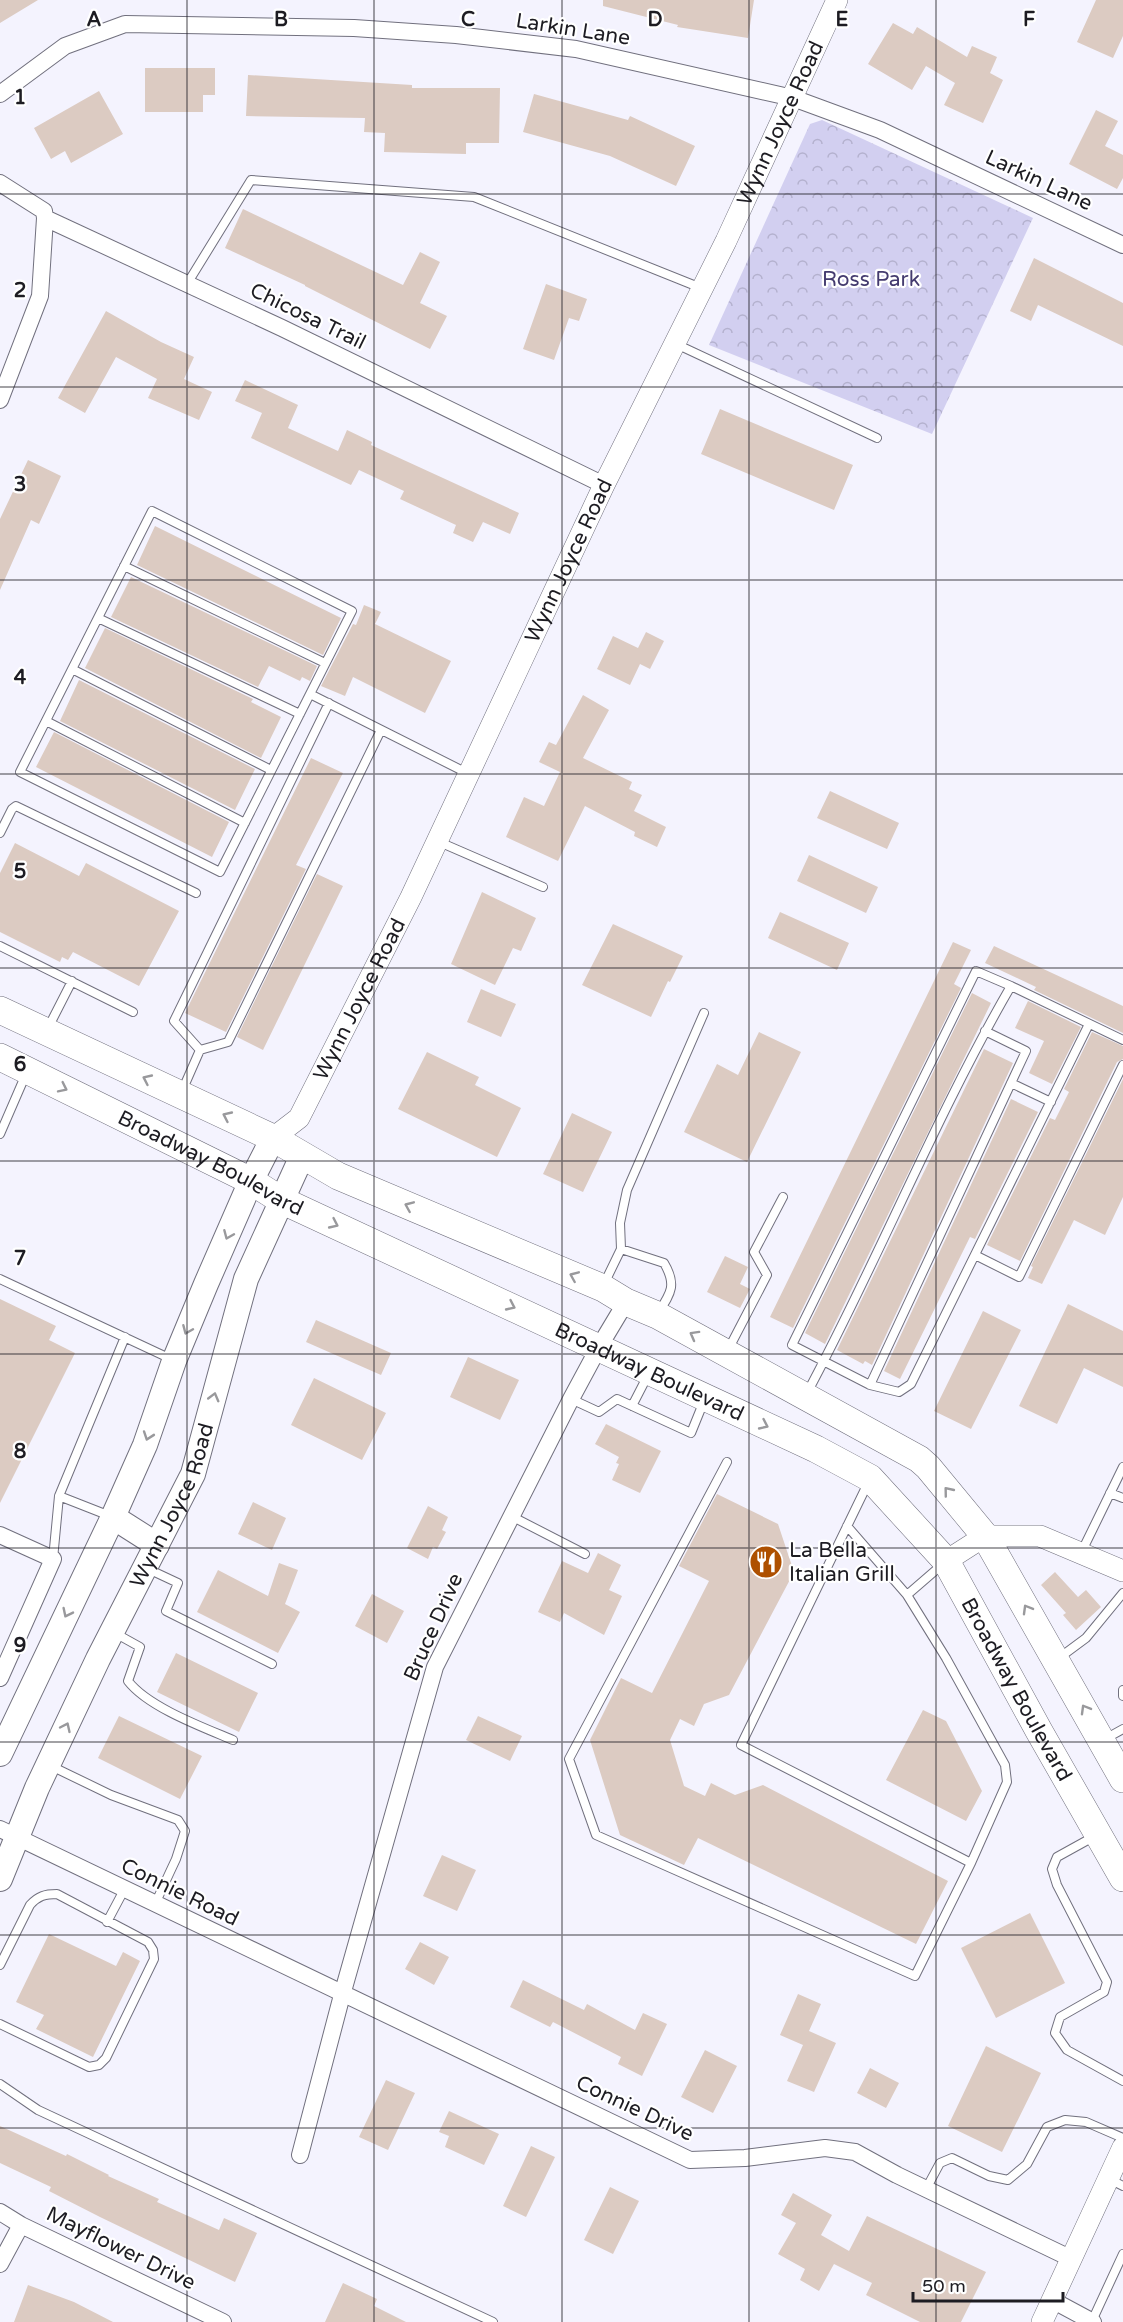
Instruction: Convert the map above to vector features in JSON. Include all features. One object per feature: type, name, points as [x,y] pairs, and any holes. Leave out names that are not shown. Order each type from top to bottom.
[{"type":"main road","points":[[0,1010],[273,1138],[338,1176],[603,1288],[626,1302],[657,1315],[919,1459],[985,1536],[1056,1660],[1113,1735],[1123,1779]]},
{"type":"main road","points":[[27,1071],[46,1031]]},
{"type":"main road","name":"Broadway Boulevard","points":[[0,1057],[250,1181],[281,1200],[824,1453],[870,1478],[946,1561],[1123,1878]]},
{"type":"main road","name":"Wynn Joyce Road","points":[[0,1754],[145,1445],[174,1360],[250,1181],[273,1138]]},
{"type":"main road","name":"Wynn Joyce Road","points":[[0,1879],[8,1834],[48,1764],[193,1474],[246,1279],[302,1156]]},
{"type":"main road","points":[[113,1517],[157,1545]]},
{"type":"street","name":"Wynn Joyce Road","points":[[273,1138],[299,1118],[411,897],[604,485],[702,288],[837,0]]},
{"type":"street","name":"Larkin Lane","points":[[0,94],[65,46],[125,24],[354,28],[576,49],[793,98],[880,130],[1123,245]]},
{"type":"street","name":"Chicosa Trail","points":[[0,183],[44,212],[45,218],[282,328],[604,485]]},
{"type":"street","points":[[0,400],[40,296],[45,218]]},
{"type":"street","points":[[299,1118],[302,1156]]},
{"type":"street","name":"Bruce Drive","points":[[342,1995],[435,1667],[571,1399],[626,1302]]},
{"type":"street","points":[[0,1535],[53,1559],[0,1678]]},
{"type":"street","points":[[946,1561],[985,1536],[1040,1536],[1123,1571]]},
{"type":"street","name":"Connie Road","points":[[8,1834],[342,1995]]},
{"type":"street","points":[[300,2155],[342,1995]]},
{"type":"street","name":"Connie Drive","points":[[342,1995],[690,2160],[745,2158],[825,2148],[855,2152],[1072,2259]]},
{"type":"street","points":[[1042,2322],[1072,2259],[1116,2183],[1123,2147]]},
{"type":"street","name":"Mayflower Drive","points":[[0,2212],[21,2225],[223,2322]]},
{"type":"street","points":[[0,2264],[21,2225]]},
{"type":"street","points":[[1052,2300],[1093,2322]]},
{"type":"lane","points":[[187,284],[251,180],[474,197],[702,288]]},
{"type":"lane","points":[[675,343],[877,438]]},
{"type":"lane","points":[[152,511],[352,611],[220,872],[20,772],[98,618],[152,511]]},
{"type":"lane","points":[[124,566],[325,663]]},
{"type":"lane","points":[[98,618],[300,714]]},
{"type":"lane","points":[[72,669],[271,770]]},
{"type":"lane","points":[[310,694],[468,773]]},
{"type":"lane","points":[[200,1050],[174,1021],[328,704]]},
{"type":"lane","points":[[46,721],[245,823]]},
{"type":"lane","points":[[200,1050],[228,1042],[381,730]]},
{"type":"lane","points":[[0,833],[12,809],[16,806],[196,893]]},
{"type":"lane","points":[[437,840],[543,887]]},
{"type":"lane","points":[[0,946],[133,1012]]},
{"type":"lane","points":[[1089,1024],[911,1384],[899,1392],[870,1385],[792,1346],[976,971],[1011,986],[1123,1040]]},
{"type":"lane","points":[[46,1031],[72,981]]},
{"type":"lane","points":[[805,1396],[859,1293],[985,1031],[1011,986]]},
{"type":"lane","points":[[603,1288],[621,1249],[620,1222],[627,1190],[704,1013]]},
{"type":"lane","points":[[870,1385],[1026,1051],[985,1031]]},
{"type":"lane","points":[[180,1095],[200,1050]]},
{"type":"lane","points":[[975,1255],[1019,1277],[1123,1065]]},
{"type":"lane","points":[[0,1134],[27,1071]]},
{"type":"lane","points":[[1011,1083],[1051,1102]]},
{"type":"lane","points":[[727,1353],[767,1275],[754,1252],[783,1197]]},
{"type":"lane","points":[[621,1249],[664,1263],[671,1275],[672,1290],[657,1315]]},
{"type":"lane","points":[[0,1279],[174,1360]]},
{"type":"lane","points":[[53,1559],[59,1496],[125,1337]]},
{"type":"lane","points":[[632,1406],[649,1371]]},
{"type":"lane","points":[[571,1399],[598,1412],[617,1400],[691,1433],[705,1397]]},
{"type":"lane","points":[[727,1462],[569,1759],[596,1835],[915,1976],[1007,1782],[1005,1765],[946,1658],[906,1595],[847,1526]]},
{"type":"lane","points":[[1081,1553],[1123,1467]]},
{"type":"lane","points":[[870,1478],[741,1745],[970,1863]]},
{"type":"lane","points":[[1110,1493],[1123,1498]]},
{"type":"lane","points":[[59,1496],[113,1517]]},
{"type":"lane","points":[[510,1516],[585,1554]]},
{"type":"lane","points":[[906,1595],[946,1561]]},
{"type":"lane","points":[[146,1567],[178,1583],[166,1611],[272,1664]]},
{"type":"lane","points":[[1056,1660],[1086,1638],[1123,1593]]},
{"type":"lane","points":[[112,1632],[140,1647],[128,1681],[137,1692],[191,1722],[233,1740]]},
{"type":"lane","points":[[1123,1690],[1123,1696]]},
{"type":"lane","points":[[48,1764],[111,1795],[178,1820],[185,1831],[176,1859],[154,1904]]},
{"type":"lane","points":[[1098,1835],[1057,1857],[1052,1869],[1057,1885],[1107,1982],[1104,1992],[1060,2017],[1055,2033],[1067,2050],[1123,2081]]},
{"type":"lane","points":[[107,1922],[124,1890]]},
{"type":"lane","points":[[0,1965],[3,1947],[30,1905],[36,1898],[45,1894],[57,1894],[148,1942],[153,1950],[154,1959],[106,2058],[99,2065],[89,2067],[0,2024]]},
{"type":"lane","points":[[0,2084],[38,2110],[493,2322]]},
{"type":"lane","points":[[926,2189],[940,2163],[952,2158],[989,2176],[1008,2180],[1027,2164],[1047,2127],[1065,2120],[1086,2122],[1123,2138]]},
{"type":"lane","points":[[1093,2322],[1123,2254]]},
{"type":"green space","name":"Ross Park","points":[[822,120],[1033,218],[932,434],[709,345],[810,124]]},
{"type":"building","points":[[0,0],[38,0],[0,23]]},
{"type":"building","points":[[603,0],[754,0],[748,38],[677,27],[678,25],[603,6]]},
{"type":"building","points":[[1096,0],[1123,0],[1123,36],[1113,58],[1077,42]]},
{"type":"building","points":[[893,23],[913,34],[917,27],[967,57],[972,46],[997,57],[990,73],[1003,80],[983,123],[944,105],[955,83],[926,66],[912,90],[868,64]]},
{"type":"building","points":[[145,68],[215,68],[215,95],[203,95],[203,112],[145,112]]},
{"type":"building","points":[[248,75],[412,85],[412,88],[500,88],[499,143],[466,143],[466,154],[384,152],[385,133],[364,132],[365,118],[246,116]]},
{"type":"building","points":[[99,91],[123,134],[71,163],[65,151],[51,159],[34,128]]},
{"type":"building","points":[[534,94],[628,120],[630,116],[695,146],[676,186],[610,156],[523,132]]},
{"type":"building","points":[[1096,110],[1118,121],[1105,146],[1123,155],[1123,178],[1117,189],[1069,164]]},
{"type":"building","points":[[243,209],[403,285],[420,252],[440,262],[420,303],[447,316],[430,349],[305,285],[225,248]]},
{"type":"building","points":[[1034,258],[1123,303],[1123,346],[1038,305],[1031,321],[1010,311]]},
{"type":"building","points":[[546,284],[587,299],[579,321],[569,318],[554,360],[523,349]]},
{"type":"building","points":[[106,311],[161,342],[194,357],[184,379],[212,392],[199,420],[148,398],[157,379],[116,357],[85,413],[58,398]]},
{"type":"building","points":[[245,380],[298,405],[288,428],[338,451],[347,430],[372,442],[371,445],[519,513],[510,534],[483,522],[473,542],[453,533],[456,525],[400,499],[404,491],[359,470],[351,485],[251,438],[262,413],[235,401]]},
{"type":"building","points":[[720,409],[853,465],[834,510],[701,454]]},
{"type":"building","points":[[28,460],[61,476],[39,524],[31,520],[0,590],[0,519]]},
{"type":"building","points":[[155,526],[341,618],[323,655],[137,565]]},
{"type":"building","points":[[131,577],[317,666],[310,681],[302,677],[300,681],[269,666],[258,687],[111,617]]},
{"type":"building","points":[[364,605],[381,612],[375,624],[451,661],[425,713],[353,677],[345,696],[321,686],[353,624],[356,625]]},
{"type":"building","points":[[105,628],[253,699],[251,702],[281,717],[261,758],[85,668]]},
{"type":"building","points":[[646,632],[664,641],[650,669],[640,664],[630,685],[597,669],[613,636],[638,648]]},
{"type":"building","points":[[79,680],[255,769],[235,810],[60,721]]},
{"type":"building","points":[[583,695],[609,710],[583,758],[632,782],[629,789],[642,795],[634,811],[666,827],[657,847],[634,836],[635,832],[585,806],[558,861],[506,837],[524,797],[544,806],[560,772],[539,762],[549,742],[556,745]]},
{"type":"building","points":[[54,732],[229,822],[212,857],[36,767]]},
{"type":"building","points":[[311,758],[343,773],[296,865],[306,869],[226,1032],[185,1013]]},
{"type":"building","points":[[830,791],[899,823],[887,849],[817,818]]},
{"type":"building","points":[[15,843],[79,876],[86,863],[179,911],[139,986],[73,952],[68,960],[62,957],[60,962],[0,932],[0,873]]},
{"type":"building","points":[[809,855],[878,887],[866,913],[797,881]]},
{"type":"building","points":[[317,874],[343,886],[263,1050],[237,1037]]},
{"type":"building","points":[[482,892],[536,918],[521,951],[513,948],[495,985],[451,964]]},
{"type":"building","points":[[780,912],[849,943],[837,970],[768,938]]},
{"type":"building","points":[[613,924],[683,956],[651,1017],[582,985]]},
{"type":"building","points":[[953,942],[971,950],[954,984],[961,988],[793,1328],[770,1317]]},
{"type":"building","points":[[994,946],[1123,1006],[1123,1033],[1034,990],[1036,987],[985,963]]},
{"type":"building","points":[[481,989],[516,1004],[501,1037],[467,1022]]},
{"type":"building","points":[[972,993],[991,1003],[825,1344],[805,1333]]},
{"type":"building","points":[[1028,1001],[1081,1027],[1052,1084],[1029,1073],[1044,1041],[1015,1028]]},
{"type":"building","points":[[759,1032],[801,1052],[747,1162],[684,1132],[717,1064],[738,1075]]},
{"type":"building","points":[[1092,1032],[1123,1046],[1123,1059],[1117,1062],[1020,1261],[987,1245],[1050,1118],[1055,1120],[1069,1092],[1064,1089]]},
{"type":"building","points":[[984,1049],[1013,1063],[872,1365],[865,1361],[863,1364],[837,1350]]},
{"type":"building","points":[[427,1052],[479,1077],[475,1085],[521,1108],[497,1157],[398,1109]]},
{"type":"building","points":[[1123,1079],[1123,1197],[1105,1235],[1074,1220],[1042,1284],[1028,1278],[1033,1267],[1031,1266]]},
{"type":"building","points":[[1011,1099],[1038,1112],[975,1239],[970,1237],[900,1379],[884,1371]]},
{"type":"building","points":[[572,1113],[612,1132],[583,1192],[543,1174]]},
{"type":"building","points":[[725,1256],[748,1267],[740,1284],[750,1289],[740,1308],[707,1292]]},
{"type":"building","points":[[0,1299],[56,1326],[49,1340],[75,1353],[0,1503]]},
{"type":"building","points":[[1068,1304],[1123,1331],[1123,1387],[1084,1368],[1057,1424],[1019,1406]]},
{"type":"building","points":[[983,1311],[1021,1330],[971,1429],[934,1411]]},
{"type":"building","points":[[316,1320],[391,1353],[381,1375],[306,1342]]},
{"type":"building","points":[[468,1357],[519,1380],[500,1420],[450,1397]]},
{"type":"building","points":[[314,1378],[386,1413],[362,1460],[291,1425]]},
{"type":"building","points":[[606,1424],[661,1451],[640,1493],[612,1480],[619,1464],[616,1463],[619,1457],[595,1444]]},
{"type":"building","points":[[717,1494],[778,1524],[794,1572],[729,1695],[704,1704],[694,1726],[680,1719],[670,1740],[684,1786],[705,1796],[711,1783],[735,1795],[763,1785],[948,1881],[916,1944],[698,1838],[684,1865],[620,1835],[590,1740],[621,1678],[652,1693],[709,1581],[679,1566]]},
{"type":"building","points":[[253,1502],[286,1518],[272,1550],[238,1534]]},
{"type":"building","points":[[428,1506],[448,1517],[442,1530],[446,1532],[437,1549],[433,1547],[428,1559],[407,1548]]},
{"type":"building","points":[[598,1553],[621,1565],[609,1590],[622,1596],[604,1635],[564,1613],[560,1622],[538,1612],[562,1561],[588,1573]]},
{"type":"building","points":[[279,1563],[298,1570],[285,1604],[300,1612],[278,1653],[197,1612],[218,1570],[268,1596]]},
{"type":"building","points":[[1055,1572],[1078,1597],[1086,1590],[1101,1607],[1076,1630],[1063,1615],[1066,1613],[1041,1585]]},
{"type":"building","points":[[372,1594],[404,1611],[387,1643],[355,1626]]},
{"type":"building","points":[[176,1653],[258,1693],[239,1732],[157,1692]]},
{"type":"building","points":[[923,1710],[946,1721],[982,1791],[966,1821],[886,1780]]},
{"type":"building","points":[[119,1716],[202,1756],[180,1799],[98,1758]]},
{"type":"building","points":[[478,1716],[522,1736],[510,1761],[466,1740]]},
{"type":"building","points":[[442,1855],[476,1870],[457,1911],[423,1896]]},
{"type":"building","points":[[1030,1913],[1065,1983],[996,2018],[961,1948]]},
{"type":"building","points":[[49,1934],[116,1966],[123,1952],[140,1961],[93,2057],[36,2029],[44,2015],[16,2002]]},
{"type":"building","points":[[420,1942],[449,1957],[434,1985],[405,1969]]},
{"type":"building","points":[[523,1980],[584,2010],[587,2004],[635,2030],[643,2013],[667,2024],[642,2076],[618,2064],[621,2057],[553,2022],[550,2027],[510,2007]]},
{"type":"building","points":[[798,1994],[821,2004],[809,2031],[836,2043],[814,2092],[787,2081],[803,2045],[780,2035]]},
{"type":"building","points":[[986,2046],[1041,2073],[1002,2152],[948,2126]]},
{"type":"building","points":[[705,2050],[737,2066],[713,2113],[681,2097]]},
{"type":"building","points":[[870,2068],[899,2083],[886,2108],[857,2093]]},
{"type":"building","points":[[386,2080],[415,2093],[388,2150],[359,2137]]},
{"type":"building","points":[[449,2111],[499,2134],[484,2165],[445,2147],[449,2136],[439,2132]]},
{"type":"building","points":[[0,2126],[66,2156],[67,2154],[159,2199],[157,2202],[219,2230],[224,2218],[257,2233],[235,2282],[100,2217],[49,2191],[51,2187],[0,2163]]},
{"type":"building","points":[[531,2146],[555,2157],[526,2217],[503,2206]]},
{"type":"building","points":[[610,2187],[639,2201],[613,2254],[584,2240]]},
{"type":"building","points":[[793,2193],[832,2215],[821,2235],[849,2251],[867,2216],[986,2272],[961,2322],[920,2322],[866,2295],[872,2283],[834,2264],[819,2291],[800,2280],[805,2269],[778,2254],[796,2223],[781,2215]]},
{"type":"building","points":[[343,2283],[377,2299],[374,2306],[406,2322],[325,2322]]},
{"type":"building","points":[[28,2285],[74,2302],[113,2322],[14,2322]]},
{"type":"place","name":"La Bella Italian Grill","points":[[766,1562]]}]
